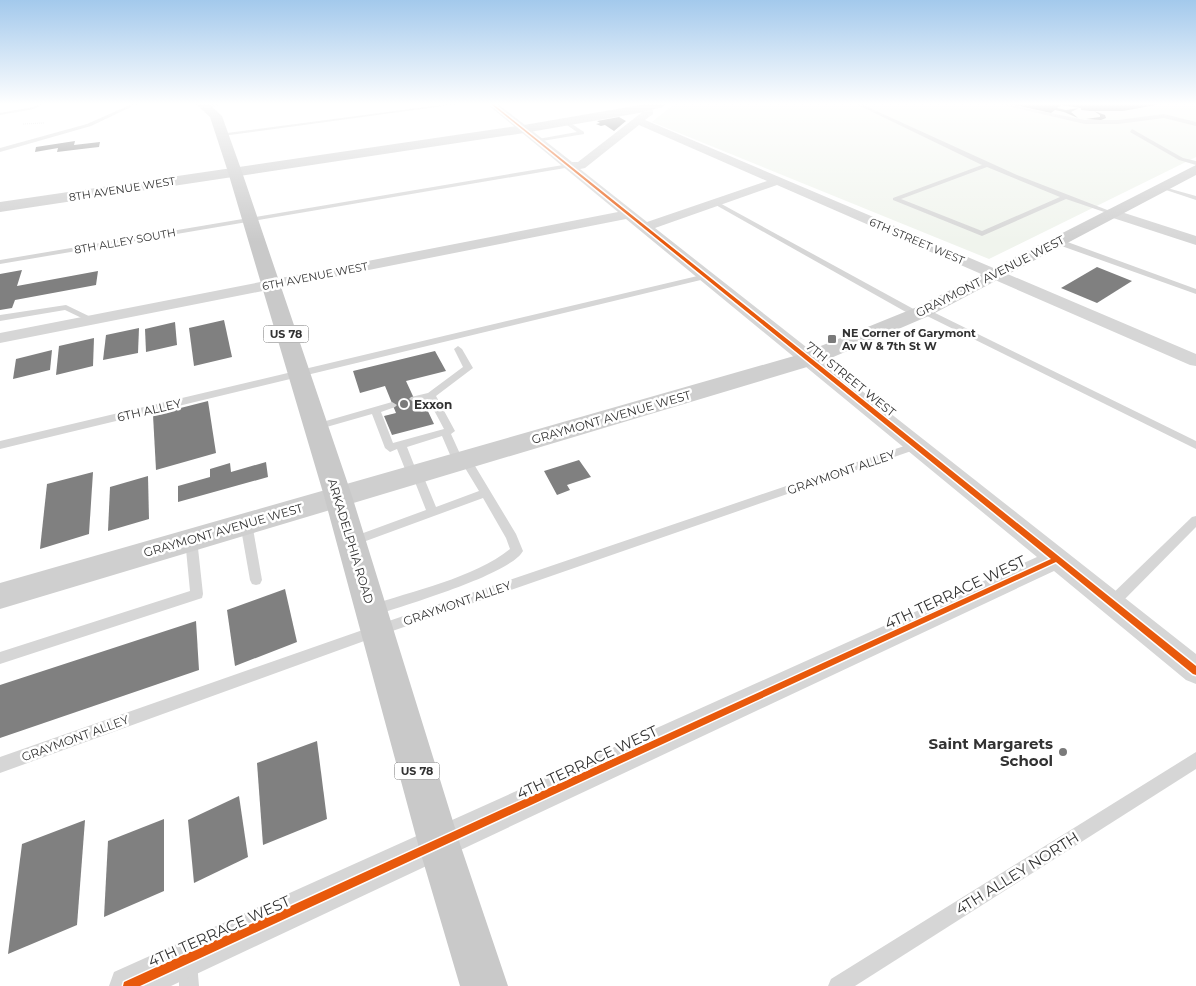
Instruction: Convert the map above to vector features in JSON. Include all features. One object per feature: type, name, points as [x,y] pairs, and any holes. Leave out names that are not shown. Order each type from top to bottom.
[{"type":"main road","name":"ARKADELPHIA ROAD","points":[[227,150],[338,496],[439,844],[484,986]]},
{"type":"main road","name":"8TH AVENUE WEST","points":[[0,208],[234,172],[400,150]]},
{"type":"main road","name":"GRAYMONT AVENUE WEST","points":[[0,596],[809,359],[920,313],[1196,169]]},
{"type":"street","name":"7TH STREET WEST","points":[[553,150],[569,166],[1196,671]]},
{"type":"street","points":[[569,166],[581,165],[600,150]]},
{"type":"street","name":"6TH STREET WEST","points":[[706,150],[1196,361]]},
{"type":"street","points":[[646,227],[778,181]]},
{"type":"street","points":[[1112,213],[1196,241]]},
{"type":"street","name":"6TH AVENUE WEST","points":[[0,338],[630,214]]},
{"type":"street","name":"4TH TERRACE WEST","points":[[128,986],[188,972],[439,844],[1057,559]]},
{"type":"lane","points":[[955,150],[1065,197],[1112,213]]},
{"type":"lane","points":[[1165,150],[1181,159],[1196,163]]},
{"type":"lane","points":[[987,165],[895,199],[982,234],[1065,197]]},
{"type":"lane","name":"8TH ALLEY SOUTH","points":[[0,262],[569,166]]},
{"type":"lane","points":[[1162,187],[1196,198]]},
{"type":"lane","points":[[716,203],[920,313],[1196,445]]},
{"type":"lane","points":[[1059,242],[1196,292]]},
{"type":"lane","name":"6TH ALLEY","points":[[0,445],[706,276]]},
{"type":"lane","points":[[0,318],[66,307],[93,320]]},
{"type":"lane","points":[[414,399],[431,395],[468,368],[458,350]]},
{"type":"lane","points":[[375,410],[390,448],[450,431],[431,395]]},
{"type":"lane","points":[[316,427],[392,405]]},
{"type":"lane","points":[[413,430],[418,440]]},
{"type":"lane","points":[[374,621],[511,558],[517,551],[512,537],[486,493],[462,460],[445,432]]},
{"type":"lane","points":[[401,445],[433,513]]},
{"type":"lane","name":"GRAYMONT ALLEY","points":[[0,764],[374,621],[916,446]]},
{"type":"lane","points":[[351,542],[486,493]]},
{"type":"lane","points":[[1112,603],[1196,520]]},
{"type":"lane","points":[[246,523],[256,580]]},
{"type":"lane","points":[[0,658],[197,594],[192,539]]},
{"type":"lane","name":"4TH ALLEY NORTH","points":[[838,986],[1196,760]]},
{"type":"shaded area","points":[[721,150],[1196,150],[1196,157],[989,259]]},
{"type":"building","points":[[57,150],[74,150],[57,152]]},
{"type":"building","points":[[1097,267],[1132,281],[1097,303],[1061,288]]},
{"type":"building","points":[[22,270],[17,286],[98,271],[96,285],[15,300],[12,308],[0,310],[0,274]]},
{"type":"building","points":[[224,320],[232,357],[194,366],[189,328]]},
{"type":"building","points":[[175,322],[177,345],[146,352],[145,329]]},
{"type":"building","points":[[139,328],[138,353],[103,360],[106,335]]},
{"type":"building","points":[[94,338],[93,366],[56,375],[59,346]]},
{"type":"building","points":[[52,350],[50,370],[13,379],[16,359]]},
{"type":"building","points":[[435,351],[446,371],[406,381],[418,407],[425,405],[434,424],[392,435],[384,416],[396,413],[385,386],[360,393],[353,371]]},
{"type":"building","points":[[208,401],[216,453],[156,470],[153,415]]},
{"type":"building","points":[[579,460],[591,477],[567,485],[570,490],[557,495],[544,471]]},
{"type":"building","points":[[266,462],[268,477],[178,502],[178,486],[210,477],[210,469],[230,463],[231,472]]},
{"type":"building","points":[[93,472],[89,534],[40,549],[47,484]]},
{"type":"building","points":[[148,476],[149,519],[108,531],[110,487]]},
{"type":"building","points":[[285,589],[297,642],[235,666],[227,610]]},
{"type":"building","points":[[196,621],[199,670],[0,738],[0,685]]},
{"type":"building","points":[[317,741],[327,819],[263,845],[257,763]]},
{"type":"building","points":[[239,796],[248,857],[194,883],[188,820]]},
{"type":"building","points":[[164,819],[164,891],[104,917],[108,841]]},
{"type":"building","points":[[85,820],[77,925],[8,954],[22,844]]},
{"type":"cycle path","points":[[549,150],[1196,671]]},
{"type":"cycle path","points":[[128,986],[1057,559]]},
{"type":"place","name":"NE Corner of Garymont Av W & 7th St W","points":[[832,339]]},
{"type":"place","name":"Exxon","points":[[404,404]]},
{"type":"place","name":"Saint Margarets School","points":[[1063,752]]}]
